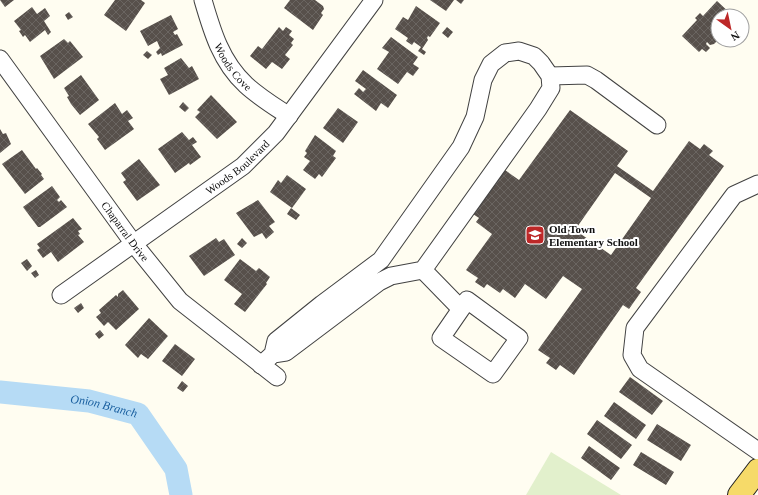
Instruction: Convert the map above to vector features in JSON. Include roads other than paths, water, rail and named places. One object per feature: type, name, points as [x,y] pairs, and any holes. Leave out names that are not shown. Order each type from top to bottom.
[{"type":"main road","points":[[739,495],[758,470]]},
{"type":"street","name":"Woods Cove","points":[[202,0],[212,34],[220,52],[231,69],[252,90],[289,116]]},
{"type":"street","name":"Woods Boulevard","points":[[61,295],[243,166],[260,150],[289,116],[374,0]]},
{"type":"street","points":[[518,51],[534,56],[550,76],[550,88],[538,109],[423,270],[391,276],[360,296],[286,352],[267,360],[276,341],[381,260],[461,147],[475,117],[483,80],[490,64],[505,54],[518,51]]},
{"type":"street","name":"Chaparral Drive","points":[[0,59],[134,244],[180,301],[267,360],[277,377]]},
{"type":"street","points":[[550,76],[587,75],[657,125]]},
{"type":"street","points":[[758,184],[734,195],[635,328],[632,355],[640,369],[758,451]]},
{"type":"street","points":[[381,260],[391,276]]},
{"type":"street","points":[[423,270],[461,309]]},
{"type":"street","points":[[467,300],[519,338],[493,374],[441,338],[461,309],[467,300]]},
{"type":"waterway","name":"Onion Branch","points":[[0,392],[89,401],[138,414],[176,469],[181,495]]},
{"type":"place","name":"Old Town Elementary School","points":[[535,235]]}]
